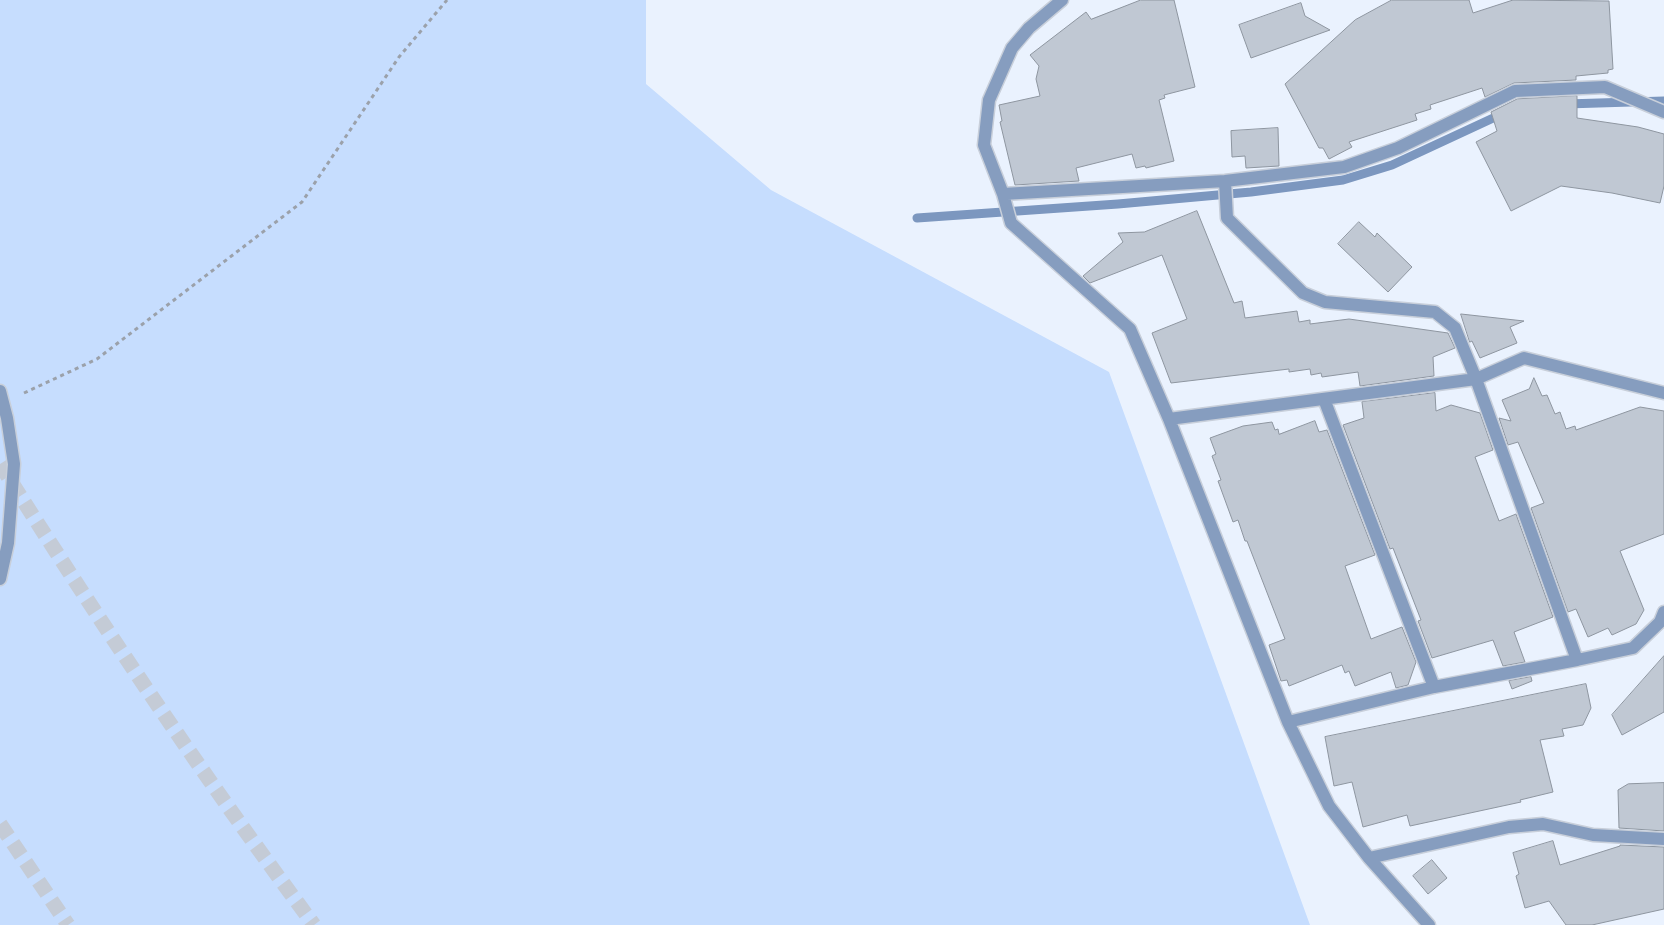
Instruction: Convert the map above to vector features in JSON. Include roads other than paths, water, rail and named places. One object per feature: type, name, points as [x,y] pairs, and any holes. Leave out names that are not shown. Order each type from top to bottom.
[{"type":"street","points":[[1062,0],[1029,28],[1012,48],[989,100],[984,145],[1004,194],[1012,223],[1130,329],[1169,419],[1288,722],[1329,806],[1368,858],[1429,925]]},
{"type":"street","points":[[1004,194],[1225,181],[1344,167],[1398,148],[1515,92],[1605,87],[1664,112]]},
{"type":"street","points":[[1225,181],[1227,218],[1303,293],[1325,302],[1435,312],[1456,328],[1577,660]]},
{"type":"street","points":[[1169,419],[1476,379],[1524,358],[1664,393]]},
{"type":"street","points":[[0,391],[7,418],[14,464],[8,542],[0,579]]},
{"type":"street","points":[[1324,399],[1434,687]]},
{"type":"street","points":[[1288,722],[1434,687],[1633,648],[1660,622],[1664,612]]},
{"type":"street","points":[[1368,858],[1509,827],[1543,824],[1593,835],[1664,839]]},
{"type":"waterway","points":[[1566,104],[1664,101]]},
{"type":"waterway","points":[[917,218],[1118,204],[1251,192],[1343,180],[1392,165],[1504,113]]},
{"type":"tunnel","points":[[0,464],[152,698],[314,925]]},
{"type":"tunnel","points":[[0,824],[68,925]]}]
